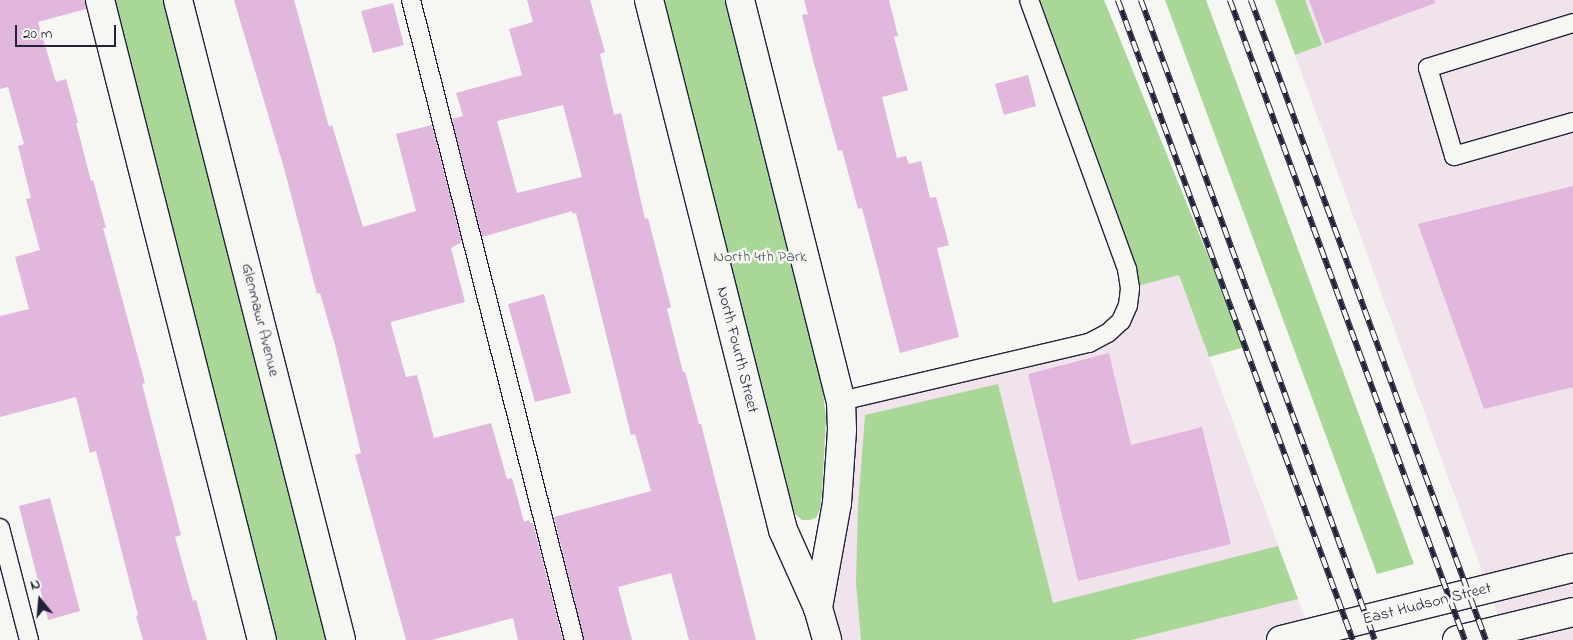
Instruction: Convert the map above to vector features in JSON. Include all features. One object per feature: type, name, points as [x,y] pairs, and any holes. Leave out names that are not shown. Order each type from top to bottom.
[{"type":"street","points":[[100,0],[262,640]]},
{"type":"street","name":"Glenmawr Avenue","points":[[178,0],[341,640]]},
{"type":"street","name":"North Fourth Street","points":[[649,0],[783,530],[818,608],[826,640]]},
{"type":"street","name":"North Fourth Street","points":[[740,0],[841,401],[842,430],[837,503],[818,608]]},
{"type":"street","name":"East Hudson Street","points":[[1281,640],[1573,568]]},
{"type":"street","points":[[1458,640],[1573,612]]},
{"type":"lane","points":[[411,0],[574,640]]},
{"type":"lane","points":[[841,401],[1089,343],[1108,333],[1120,321],[1128,306],[1130,288],[1127,269],[1029,0]]},
{"type":"lane","points":[[1573,22],[1428,68],[1454,156],[1573,122]]},
{"type":"lane","points":[[0,528],[28,640]]},
{"type":"shaded area","points":[[1305,0],[1573,0],[1573,640],[1507,640],[1295,55],[1322,45]]},
{"type":"shaded area","points":[[1179,275],[1313,640],[827,640],[841,401],[1108,333],[1130,288]]},
{"type":"green space","points":[[115,0],[164,0],[326,640],[277,640]]},
{"type":"green space","name":"North 4th Park","points":[[663,0],[726,0],[822,382],[826,418],[822,494],[820,509],[816,518],[810,520],[802,520],[796,515],[791,505]]},
{"type":"green space","points":[[1040,0],[1104,0],[1245,347],[1209,357],[1179,275],[1130,288],[1118,214]]},
{"type":"green space","points":[[1165,0],[1206,0],[1414,564],[1377,574]]},
{"type":"green space","points":[[1275,0],[1305,0],[1322,45],[1295,55]]},
{"type":"green space","points":[[998,384],[1053,603],[1278,546],[1298,599],[1131,640],[861,640],[856,583],[858,506],[865,415]]},
{"type":"building","points":[[0,0],[85,0],[86,9],[38,22],[56,82],[66,79],[91,181],[93,180],[106,228],[103,228],[145,383],[142,384],[181,535],[175,537],[193,601],[196,600],[207,640],[143,640],[96,451],[90,453],[76,397],[0,417],[0,316],[29,309],[15,257],[40,250],[26,199],[31,198],[18,146],[24,144],[8,87],[0,89]]},
{"type":"building","points":[[234,0],[294,0],[329,127],[332,125],[363,227],[416,211],[396,134],[432,125],[462,242],[451,248],[465,302],[391,322],[391,324],[406,377],[417,375],[434,438],[491,423],[507,479],[512,478],[524,522],[529,520],[530,523],[533,523],[563,640],[518,640],[513,618],[432,640],[406,640],[355,455],[361,453],[335,345],[320,293],[317,294],[284,168]]},
{"type":"building","points":[[527,0],[590,0],[605,52],[600,54],[614,115],[621,113],[645,219],[648,218],[671,307],[667,309],[683,372],[685,372],[699,424],[701,424],[756,640],[689,640],[671,573],[618,587],[632,640],[584,640],[554,517],[651,491],[635,434],[631,435],[576,213],[573,214],[572,211],[482,237],[452,119],[463,116],[456,93],[522,75],[509,29],[533,22]],"holes":[[[563,105],[582,177],[517,193],[497,121]]]},
{"type":"building","points":[[804,0],[889,0],[898,36],[894,37],[908,90],[882,97],[897,158],[906,156],[909,164],[921,161],[930,198],[936,197],[949,245],[937,248],[959,337],[900,353],[862,208],[858,209],[842,150],[838,151],[813,60],[802,15],[808,14]]},
{"type":"building","points":[[1309,0],[1435,0],[1435,3],[1325,44]]},
{"type":"building","points":[[393,3],[404,45],[373,53],[361,11]]},
{"type":"building","points":[[1028,75],[1036,106],[1004,115],[995,84]]},
{"type":"building","points":[[1573,186],[1573,387],[1484,409],[1418,224]]},
{"type":"building","points":[[544,294],[571,393],[535,402],[508,304]]},
{"type":"building","points":[[1109,353],[1131,445],[1202,427],[1231,544],[1078,581],[1028,374]]},
{"type":"building","points":[[50,498],[80,611],[48,620],[19,506]]},
{"type":"railway","points":[[1118,0],[1353,640]]},
{"type":"railway","points":[[1141,0],[1375,640]]},
{"type":"railway","points":[[1230,0],[1465,640]]},
{"type":"railway","points":[[1251,0],[1486,640]]}]
